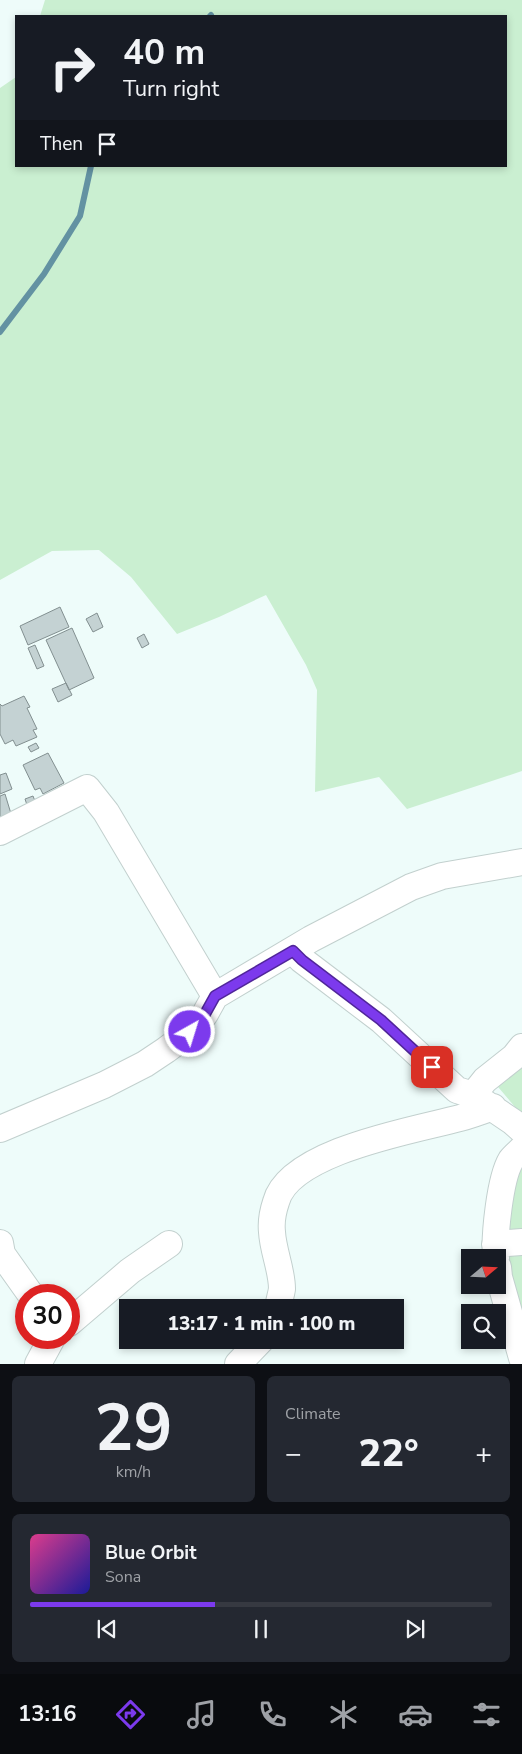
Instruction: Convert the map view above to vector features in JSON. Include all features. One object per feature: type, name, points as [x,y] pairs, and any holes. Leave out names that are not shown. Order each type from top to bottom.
[{"type":"street","points":[[0,832],[87,788],[106,812],[215,996]]},
{"type":"street","points":[[0,1129],[104,1086],[166,1050],[190,1032],[205,1014],[215,996],[334,927],[411,887],[442,876],[522,862]]},
{"type":"street","points":[[293,951],[302,960],[381,1020],[457,1090],[483,1101],[522,1130]]},
{"type":"street","points":[[280,1299],[282,1288],[271,1232],[276,1201],[281,1189],[306,1167],[354,1147],[383,1137],[461,1118],[483,1101],[484,1080],[514,1057],[522,1047]]},
{"type":"street","points":[[497,1249],[504,1179],[511,1161],[522,1148]]},
{"type":"street","points":[[506,1251],[522,1242]]},
{"type":"street","points":[[0,1243],[2,1254],[22,1284]]},
{"type":"street","points":[[80,1314],[130,1271],[169,1244]]},
{"type":"street","points":[[504,1294],[522,1358]]},
{"type":"street","points":[[38,1364],[46,1349]]},
{"type":"street","points":[[238,1364],[252,1349]]},
{"type":"green space","points":[[45,0],[522,0],[522,771],[407,809],[379,777],[315,792],[317,690],[306,665],[266,595],[177,634],[131,577],[99,550],[52,551],[0,580],[0,88],[15,78],[15,167],[507,167],[507,15],[40,15]]},
{"type":"green space","points":[[522,1054],[522,1324],[506,1259],[506,1249],[521,1114],[493,1081]]},
{"type":"building","points":[[60,607],[69,627],[28,645],[20,626]]},
{"type":"building","points":[[97,613],[103,627],[93,632],[86,619]]},
{"type":"building","points":[[72,628],[94,678],[69,690],[46,640]]},
{"type":"building","points":[[144,634],[149,644],[142,648],[137,638]]},
{"type":"building","points":[[35,645],[44,666],[37,669],[28,648]]},
{"type":"building","points":[[66,683],[72,695],[58,702],[52,689]]},
{"type":"building","points":[[24,696],[30,707],[27,708],[37,729],[33,730],[37,737],[16,746],[13,740],[5,744],[0,734],[0,704],[2,706]]},
{"type":"building","points":[[36,743],[39,748],[31,752],[28,747]]},
{"type":"building","points":[[48,753],[64,783],[43,794],[40,788],[35,790],[23,765]]},
{"type":"building","points":[[6,773],[12,789],[0,794],[0,775]]},
{"type":"building","points":[[5,794],[12,817],[0,821],[0,796]]},
{"type":"building","points":[[33,796],[35,801],[27,805],[25,799]]},
{"type":"waterway","points":[[0,332],[44,274],[80,216],[91,167]]},
{"type":"route","points":[[190,1032],[205,1014],[215,996],[293,951],[302,960],[381,1020],[432,1067]]}]
